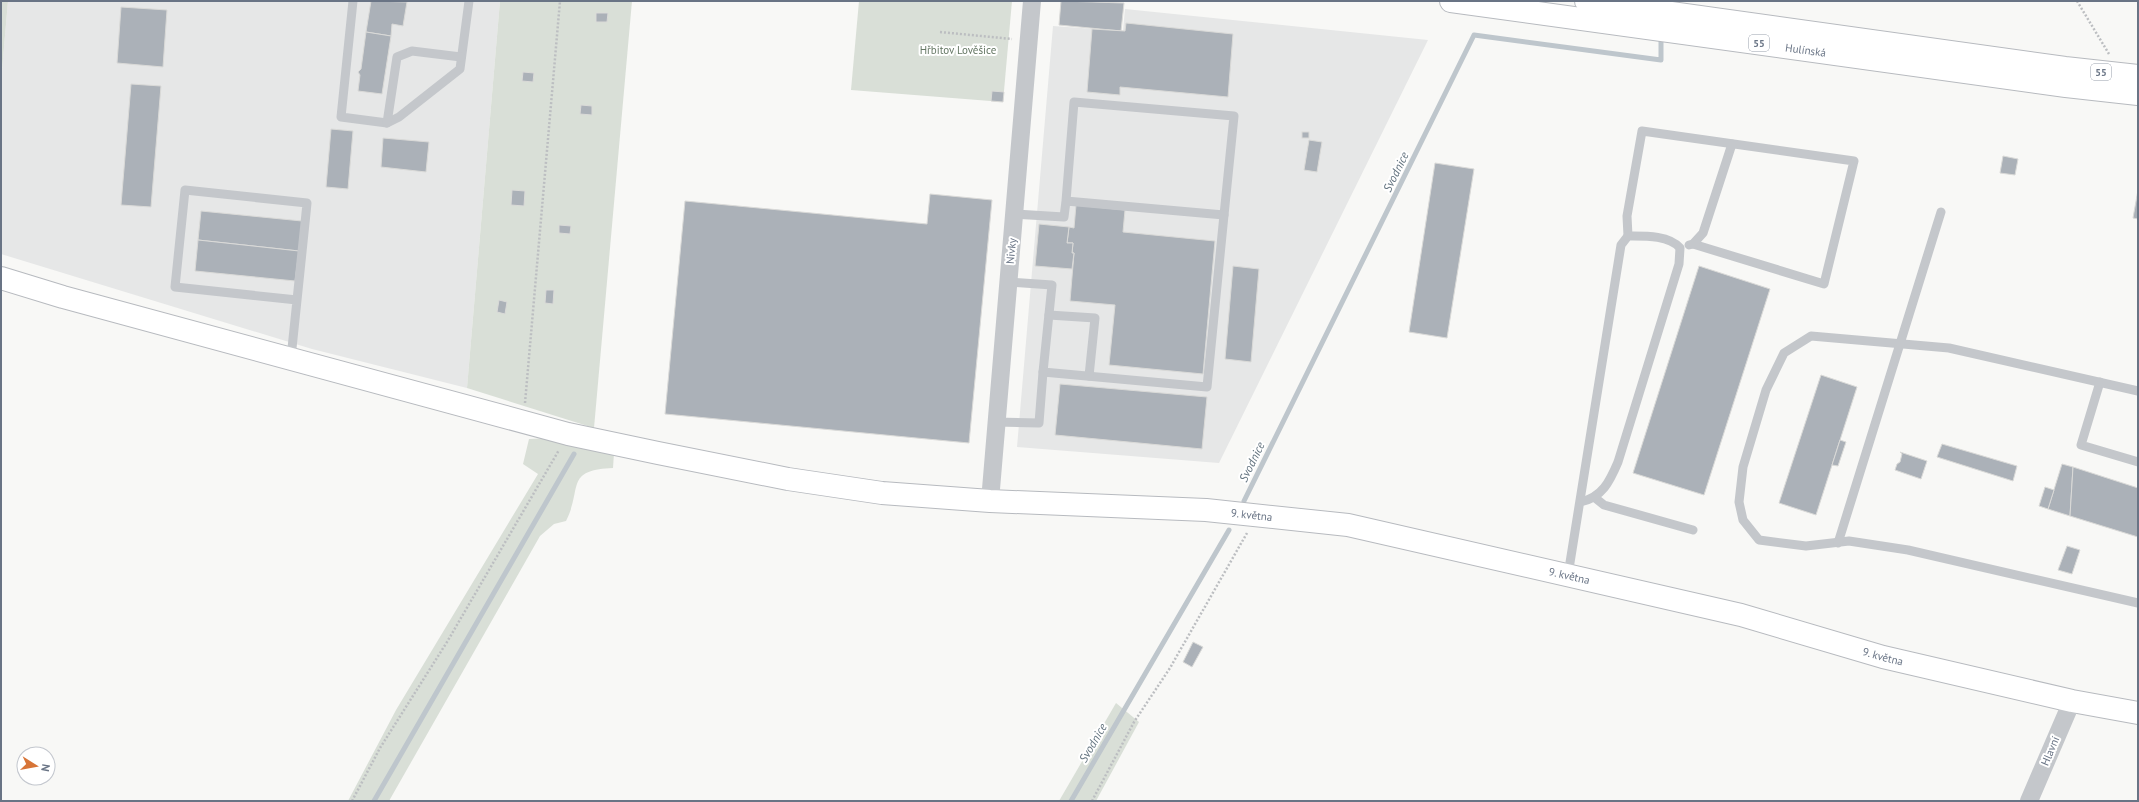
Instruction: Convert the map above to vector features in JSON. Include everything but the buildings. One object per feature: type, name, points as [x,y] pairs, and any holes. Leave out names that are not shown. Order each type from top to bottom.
[{"type":"street","name":"Nivky","points":[[990,501],[1032,1]]},
{"type":"street","name":"Hulínská","points":[[1451,1],[2065,77]]},
{"type":"street","name":"Hulínská","points":[[1586,1],[2065,77]]},
{"type":"street","name":"55","points":[[2065,77],[2138,76]]},
{"type":"street","name":"55","points":[[2065,77],[2138,94]]},
{"type":"street","name":"9. května","points":[[1,278],[63,297],[291,360],[568,434],[666,455],[816,483],[882,493],[990,501],[1206,510],[1348,525],[1741,615],[1883,657],[2072,701],[2138,713]]},
{"type":"street","name":"Hlavní","points":[[2029,801],[2072,701]]},
{"type":"lane","points":[[353,1],[341,117],[387,123],[399,117],[460,69],[469,1]]},
{"type":"lane","points":[[387,123],[397,57],[412,51],[462,57]]},
{"type":"lane","points":[[1014,214],[1064,217],[1074,102],[1234,116],[1207,387],[1043,372]]},
{"type":"lane","points":[[1568,575],[1620,245],[1628,236],[1627,216],[1642,131],[1854,161],[1824,284],[1693,244]]},
{"type":"lane","points":[[1680,248],[1693,244],[1703,233],[1732,144]]},
{"type":"lane","points":[[291,360],[307,203],[185,190],[175,287],[297,300]]},
{"type":"lane","points":[[1066,201],[1224,215]]},
{"type":"lane","points":[[1838,543],[1941,212]]},
{"type":"lane","points":[[1580,502],[1590,500],[1610,481],[1618,462],[1679,264],[1680,248],[1676,242],[1646,236],[1628,236]]},
{"type":"lane","points":[[996,422],[1039,423],[1052,285],[1008,282]]},
{"type":"lane","points":[[1049,315],[1095,318],[1089,376]]},
{"type":"lane","points":[[2138,391],[1949,348],[1811,336],[1784,353],[1766,390],[1743,467],[1739,502],[1743,520],[1759,540],[1806,546],[1849,541],[1908,550],[2138,603]]},
{"type":"lane","points":[[2100,382],[2081,445],[2138,462]]},
{"type":"lane","points":[[1594,497],[1604,504],[1693,530]]},
{"type":"path","points":[[523,421],[560,1]]},
{"type":"path","points":[[2077,1],[2111,58]]},
{"type":"path","points":[[940,32],[1029,42]]},
{"type":"path","points":[[352,801],[380,748],[447,642],[568,434]]},
{"type":"path","points":[[1092,801],[1134,722],[1170,668],[1257,516]]},
{"type":"shaded area","points":[[8,1],[500,1],[467,388],[312,349],[1,254],[1,82]]},
{"type":"shaded area","points":[[1125,9],[1428,40],[1219,463],[1017,447],[1053,26],[1123,31]]},
{"type":"green space","points":[[1,1],[8,1],[1,82]]},
{"type":"green space","points":[[500,1],[632,1],[594,428],[467,388]]},
{"type":"green space","name":"Hřbitov Lověšice","points":[[859,1],[1012,1],[1003,102],[851,90]]},
{"type":"green space","points":[[551,438],[614,453],[613,468],[598,469],[587,472],[581,477],[566,521],[554,524],[540,536],[389,801],[348,801],[396,710],[538,474],[523,464],[529,439]]},
{"type":"green space","points":[[1116,703],[1139,722],[1096,801],[1059,801]]},
{"type":"waterway","name":"Svodnice","points":[[1244,501],[1474,35],[1661,60],[1661,42]]},
{"type":"waterway","points":[[374,801],[574,454]]},
{"type":"waterway","name":"Svodnice","points":[[1071,801],[1229,530]]}]
